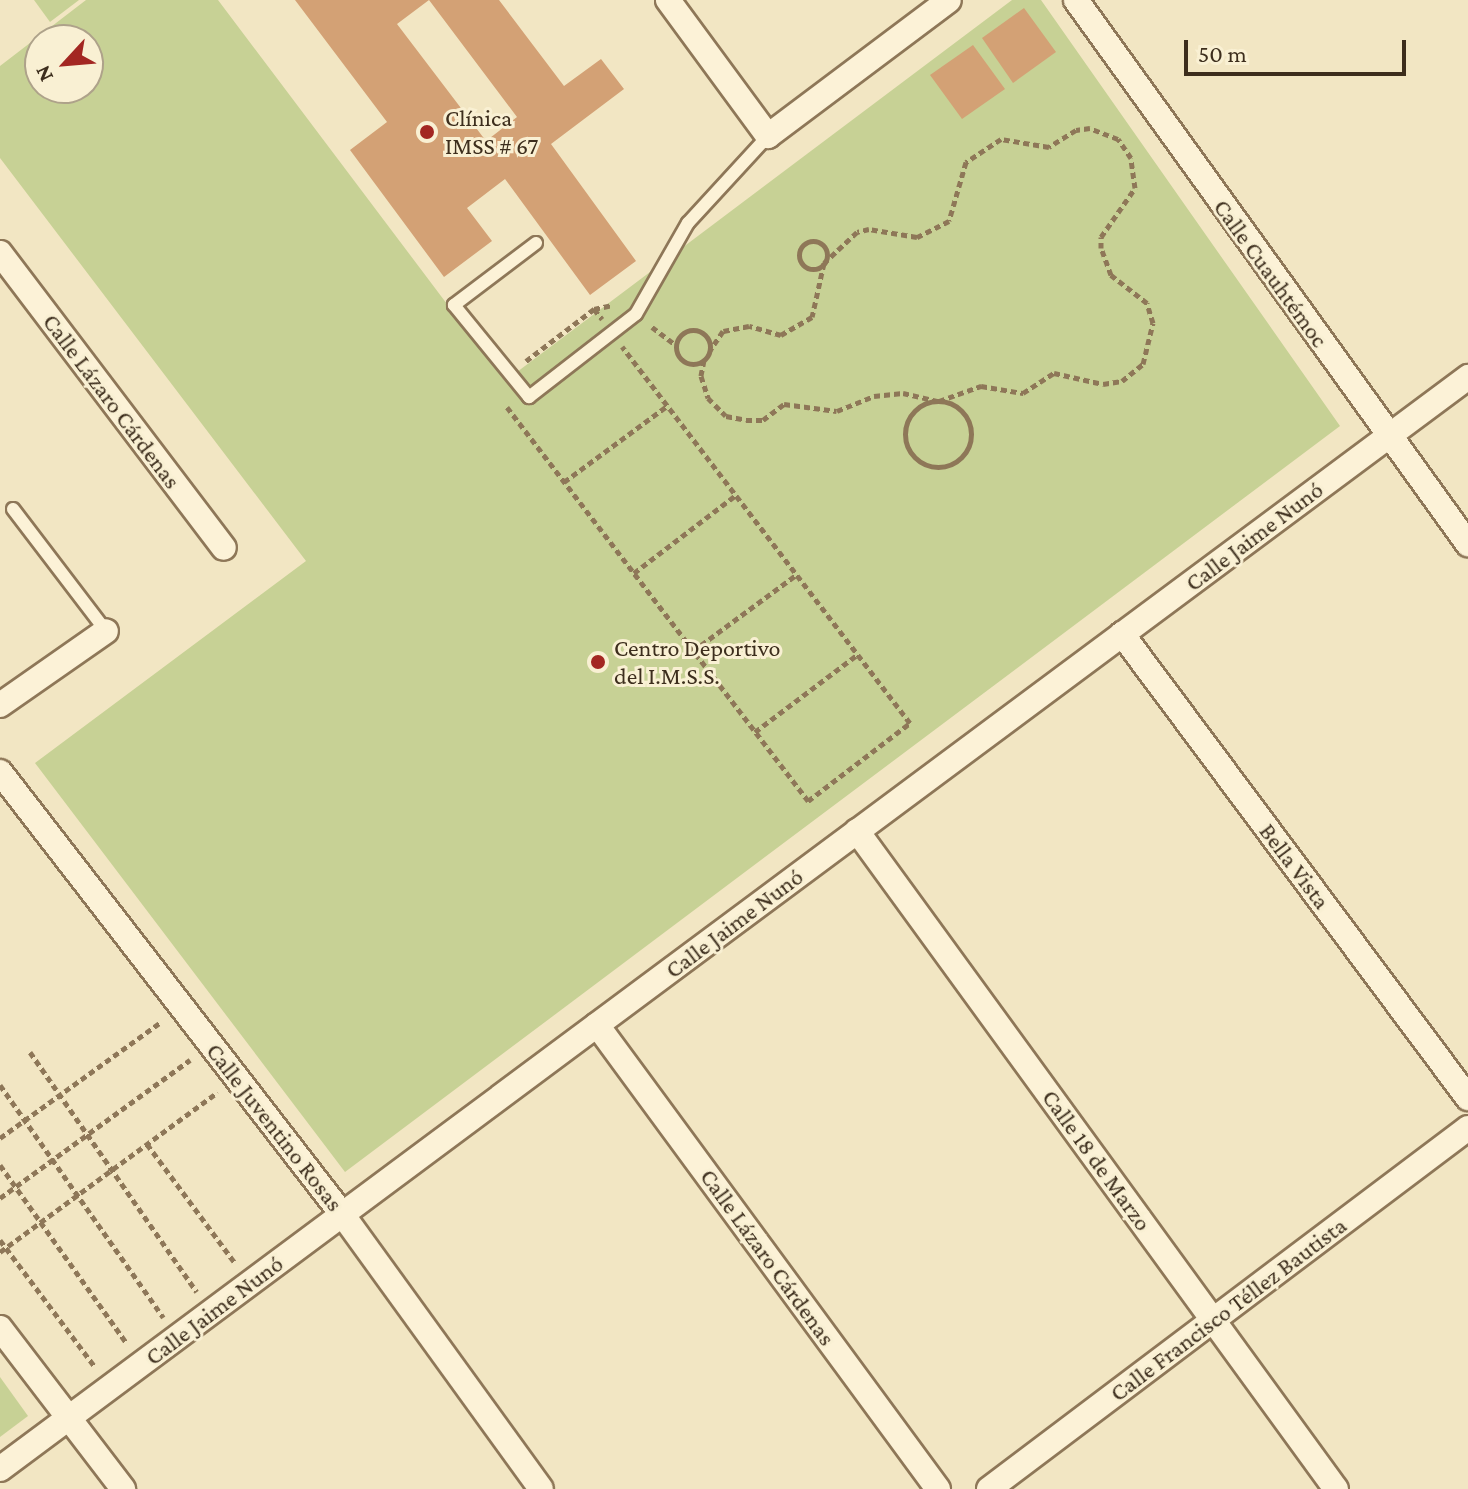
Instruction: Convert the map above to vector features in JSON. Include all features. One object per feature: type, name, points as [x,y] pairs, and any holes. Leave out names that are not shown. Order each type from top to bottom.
[{"type":"street","points":[[668,0],[768,136],[949,0]]},
{"type":"street","name":"Calle Cuauhtémoc","points":[[1076,0],[1468,544]]},
{"type":"street","name":"Calle Lázaro Cárdenas","points":[[0,253],[224,548]]},
{"type":"street","name":"Calle Jaime Nunó","points":[[0,1469],[1468,377]]},
{"type":"street","points":[[0,705],[106,631]]},
{"type":"street","name":"Bella Vista","points":[[1122,634],[1468,1098]]},
{"type":"street","name":"Calle Juventino Rosas","points":[[0,772],[342,1214],[541,1489]]},
{"type":"street","name":"Calle 18 de Marzo","points":[[857,831],[1336,1489]]},
{"type":"street","name":"Calle Lázaro Cárdenas","points":[[597,1025],[938,1489]]},
{"type":"street","name":"Calle Francisco Téllez Bautista","points":[[989,1489],[1468,1128]]},
{"type":"street","points":[[0,1328],[123,1489]]},
{"type":"lane","points":[[536,243],[454,305],[529,397],[636,314],[688,223],[768,136]]},
{"type":"lane","points":[[13,509],[106,631]]},
{"type":"path","points":[[824,263],[804,266],[799,254],[803,245],[815,242],[824,246],[824,263],[812,317],[781,335],[749,326],[723,331],[710,350],[701,376],[708,398],[726,416],[763,420],[784,404],[837,411],[874,396],[903,393],[939,401],[960,409],[971,428],[959,459],[939,467],[912,453],[905,434],[911,414],[939,401],[981,386],[1023,393],[1054,373],[1103,384],[1122,381],[1143,364],[1153,323],[1147,303],[1111,275],[1101,248],[1101,237],[1135,188],[1131,158],[1118,139],[1090,128],[1076,130],[1049,147],[1001,139],[966,162],[949,221],[917,237],[869,229],[857,232],[824,263]]},
{"type":"path","points":[[509,374],[594,309],[910,723],[808,801],[505,404],[522,391]]},
{"type":"path","points":[[704,360],[683,360],[678,341],[689,330],[700,331],[710,350]]},
{"type":"path","points":[[564,482],[667,406]]},
{"type":"path","points":[[634,573],[736,495]]},
{"type":"path","points":[[693,651],[796,575]]},
{"type":"path","points":[[755,732],[858,654]]},
{"type":"path","points":[[0,1138],[182,1007]]},
{"type":"path","points":[[0,1198],[211,1044]]},
{"type":"path","points":[[30,1052],[211,1312]]},
{"type":"path","points":[[3,1250],[237,1078]]},
{"type":"path","points":[[0,1085],[177,1337]]},
{"type":"path","points":[[147,1144],[250,1283]]},
{"type":"path","points":[[0,1165],[141,1364]]},
{"type":"path","points":[[0,1240],[3,1250],[110,1387]]},
{"type":"green space","points":[[34,0],[79,0],[50,22]]},
{"type":"green space","name":"Centro Deportivo del I.M.S.S.","points":[[86,0],[218,0],[505,381],[1012,0],[1041,0],[1340,426],[345,1172],[35,763],[306,561],[0,158],[0,66],[24,48],[24,104],[104,104],[104,24],[55,24]]},
{"type":"green space","points":[[0,1377],[28,1416],[0,1437]]},
{"type":"building","name":"Clínica IMSS # 67","points":[[295,0],[429,0],[499,0],[564,86],[601,59],[624,89],[551,144],[636,261],[590,295],[505,179],[467,208],[492,241],[444,277],[350,150],[387,122]],"holes":[[[429,0],[517,117],[486,141],[397,24]]]},
{"type":"building","points":[[1024,8],[1056,52],[1013,83],[982,38]]},
{"type":"building","points":[[973,45],[1005,89],[962,119],[930,75]]},
{"type":"place","name":"Clínica IMSS # 67","points":[[427,132]]},
{"type":"place","name":"Centro Deportivo del I.M.S.S.","points":[[598,662]]}]
